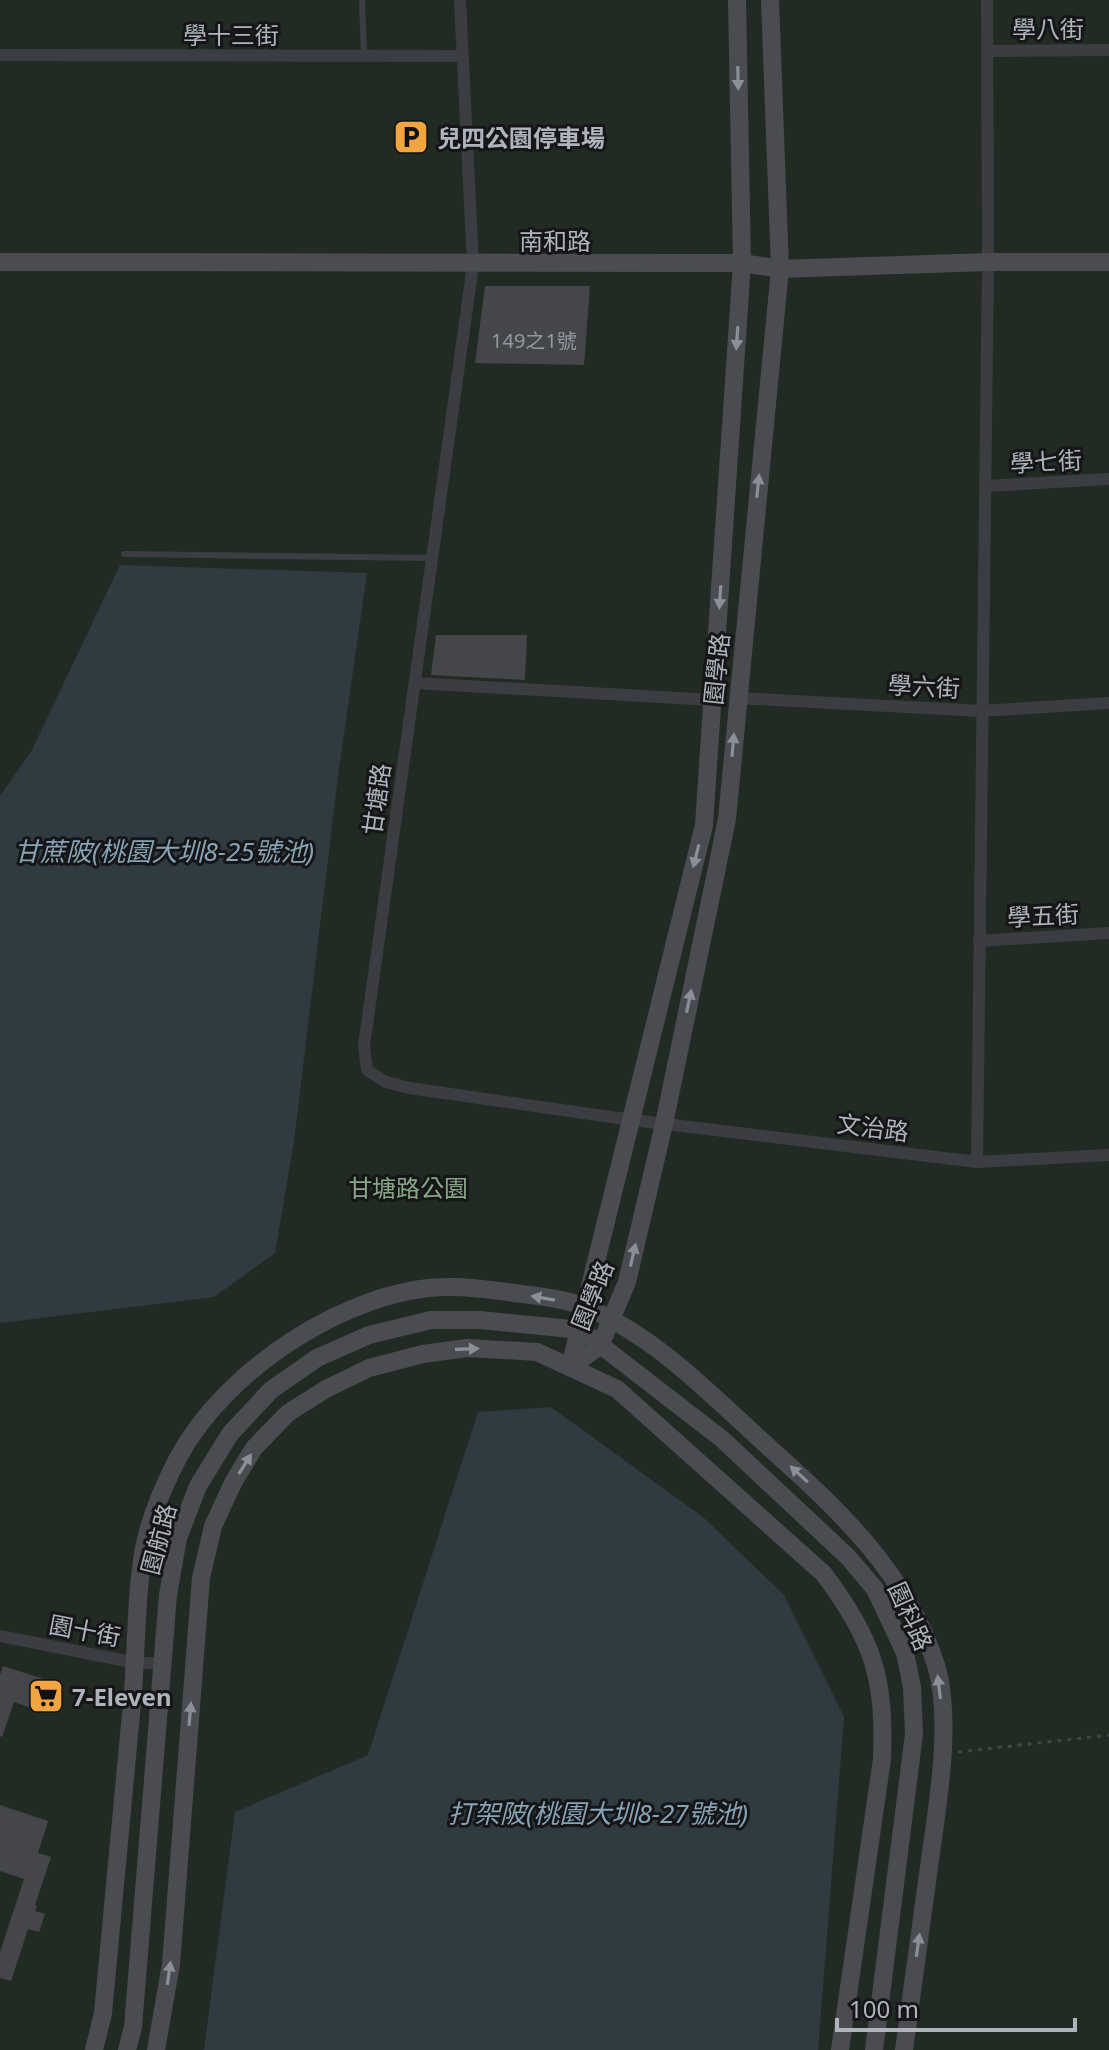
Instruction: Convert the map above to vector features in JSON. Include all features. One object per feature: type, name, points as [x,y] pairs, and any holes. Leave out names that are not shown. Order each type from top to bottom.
[{"type":"street","name":"甘塘路","points":[[460,0],[473,265],[364,1046],[367,1070],[386,1082],[409,1088],[632,1120]]},
{"type":"street","name":"園學路","points":[[570,1367],[704,825],[742,263],[737,0]]},
{"type":"street","name":"園學路","points":[[570,1367],[600,1346],[627,1282],[664,1124],[727,819],[780,269],[770,0]]},
{"type":"street","points":[[977,1162],[988,262],[987,0]]},
{"type":"street","name":"學八街","points":[[988,51],[1109,50]]},
{"type":"street","name":"學十三街","points":[[0,55],[462,56]]},
{"type":"street","name":"南和路","points":[[0,262],[742,263],[780,269],[988,262],[1109,262]]},
{"type":"street","name":"學七街","points":[[985,486],[1109,479]]},
{"type":"street","points":[[415,683],[713,700]]},
{"type":"street","name":"學六街","points":[[737,698],[982,711],[1109,703]]},
{"type":"street","name":"學五街","points":[[979,941],[1109,933]]},
{"type":"street","name":"文治路","points":[[632,1120],[977,1162],[1109,1155]]},
{"type":"street","points":[[94,2050],[103,2013],[136,1663],[139,1585],[145,1543],[161,1495],[181,1453],[219,1401],[258,1364],[286,1343],[355,1308],[444,1287],[546,1297],[586,1307],[655,1345],[803,1477],[879,1556],[908,1599],[937,1669],[942,1709],[940,1786],[904,2050]]},
{"type":"street","name":"園航路","points":[[127,2050],[133,2027],[168,1595],[178,1538],[198,1486],[230,1434],[271,1390],[317,1358],[369,1335],[431,1320],[480,1320],[581,1330]]},
{"type":"street","name":"園科路","points":[[581,1330],[722,1439],[848,1557],[875,1589],[905,1653],[912,1687],[914,1734],[874,2050]]},
{"type":"street","points":[[156,2050],[171,1964],[201,1578],[213,1526],[254,1448],[288,1413],[326,1389],[369,1368],[423,1354],[467,1348],[537,1352],[617,1389],[824,1574],[850,1608],[870,1647],[884,1717],[882,1759],[840,2050]]},
{"type":"street","name":"園十街","points":[[0,1636],[136,1663],[163,1663]]},
{"type":"lane","points":[[362,0],[364,56]]},
{"type":"lane","points":[[124,554],[433,558]]},
{"type":"path","points":[[941,1754],[1109,1735]]},
{"type":"green space","name":"甘塘路公園","points":[[0,0],[1109,0],[1109,2050],[0,2050]]},
{"type":"water","name":"甘蔗陂(桃園大圳8-25號池)","points":[[120,565],[367,573],[338,776],[294,1141],[275,1253],[214,1297],[0,1323],[0,796],[31,752]]},
{"type":"water","name":"打架陂(桃園大圳8-27號池)","points":[[551,1407],[704,1518],[784,1595],[844,1717],[818,2050],[204,2050],[235,1812],[368,1755],[478,1412]]},
{"type":"building","points":[[485,286],[590,286],[584,365],[475,363]]},
{"type":"building","points":[[436,635],[527,635],[525,680],[431,675]]},
{"type":"building","points":[[3,1666],[59,1684],[49,1714],[14,1702],[2,1737],[0,1675]]},
{"type":"building","points":[[0,1805],[48,1821],[38,1853],[51,1857],[35,1905],[35,1911],[45,1914],[39,1932],[28,1929],[11,1981],[0,1978],[0,1952],[24,1879],[0,1871]]},
{"type":"place","name":"兒四公園停車場","points":[[411,137]]},
{"type":"place","name":"7-Eleven","points":[[46,1696]]}]
